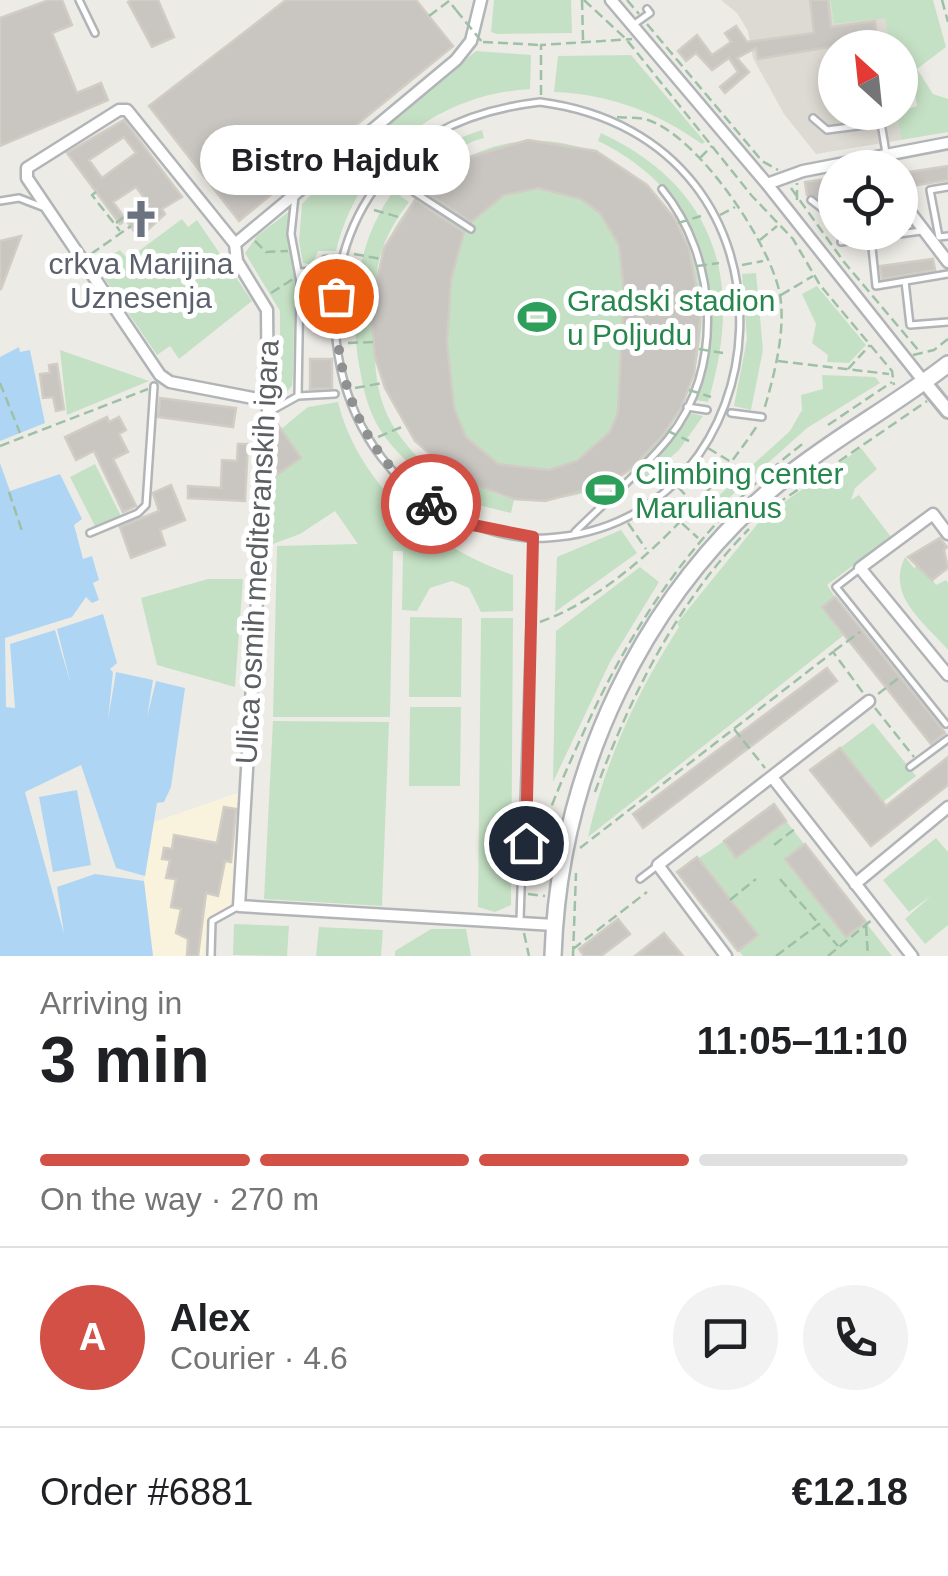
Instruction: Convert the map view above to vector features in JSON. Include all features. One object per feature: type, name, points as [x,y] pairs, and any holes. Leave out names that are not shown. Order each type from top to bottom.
[{"type":"main road","points":[[552,956],[559,869],[587,764],[634,658],[661,615],[720,540],[787,476],[930,389],[948,364]]},
{"type":"street","points":[[236,244],[456,60],[471,41],[480,0]]},
{"type":"street","points":[[611,0],[768,184],[948,410]]},
{"type":"street","name":"Ulica osmih mediteranskih igara","points":[[46,209],[26,178],[27,168],[123,109],[236,244],[237,261],[268,310],[268,407],[239,906]]},
{"type":"street","points":[[910,150],[948,142]]},
{"type":"street","points":[[768,184],[818,168]]},
{"type":"street","points":[[46,209],[160,375],[170,382],[268,407]]},
{"type":"street","points":[[918,226],[948,262]]},
{"type":"street","points":[[948,534],[932,514],[860,568],[948,675]]},
{"type":"street","points":[[726,956],[658,865],[869,700]]},
{"type":"street","points":[[772,778],[912,956]]},
{"type":"street","points":[[855,884],[948,807]]},
{"type":"street","points":[[239,906],[554,925]]},
{"type":"lane","points":[[79,0],[95,34]]},
{"type":"lane","points":[[632,25],[650,13],[647,9]]},
{"type":"lane","points":[[540,102],[610,117],[644,135],[672,158],[718,216],[735,266],[740,296],[733,375],[716,424],[703,446],[674,482],[624,518],[573,534],[533,537],[487,529],[439,510],[412,491],[366,437],[338,365],[336,296],[350,235],[382,178],[460,120],[498,107],[540,102]]},
{"type":"lane","points":[[813,118],[827,130],[880,123],[885,150]]},
{"type":"lane","points":[[342,156],[358,166]]},
{"type":"lane","points":[[948,187],[930,190],[934,224],[939,236],[948,236]]},
{"type":"lane","points":[[573,534],[668,439],[700,374],[707,332],[706,285],[693,236],[662,190]]},
{"type":"lane","points":[[414,192],[471,229]]},
{"type":"lane","points":[[295,196],[291,234],[299,274],[298,396]]},
{"type":"lane","points":[[0,201],[19,198],[46,209]]},
{"type":"lane","points":[[811,200],[818,205]]},
{"type":"lane","points":[[872,250],[876,286],[948,274]]},
{"type":"lane","points":[[299,274],[330,270]]},
{"type":"lane","points":[[905,281],[910,325],[948,322]]},
{"type":"lane","points":[[90,533],[138,514],[146,504],[152,387],[170,382]]},
{"type":"lane","points":[[268,407],[298,396],[335,394]]},
{"type":"lane","points":[[687,407],[707,410]]},
{"type":"lane","points":[[731,413],[762,417]]},
{"type":"lane","points":[[520,924],[526,843],[533,537]]},
{"type":"lane","points":[[860,568],[836,587],[946,724]]},
{"type":"lane","points":[[910,768],[948,738]]},
{"type":"lane","points":[[640,879],[658,865]]},
{"type":"lane","points":[[211,956],[212,920],[239,906]]},
{"type":"path","points":[[583,0],[626,39],[779,225],[892,372],[892,382],[828,425]]},
{"type":"path","points":[[583,0],[583,41]]},
{"type":"path","points":[[942,0],[948,22]]},
{"type":"path","points":[[429,16],[449,1],[482,42],[541,45],[644,38]]},
{"type":"path","points":[[540,102],[541,45]]},
{"type":"path","points":[[698,159],[712,146]]},
{"type":"path","points":[[797,202],[798,172]]},
{"type":"path","points":[[96,192],[92,195],[121,233]]},
{"type":"path","points":[[718,216],[737,206]]},
{"type":"path","points":[[378,211],[402,218]]},
{"type":"path","points":[[678,223],[702,216]]},
{"type":"path","points":[[115,224],[124,218]]},
{"type":"path","points":[[758,241],[779,225]]},
{"type":"path","points":[[82,261],[131,226]]},
{"type":"path","points":[[247,233],[266,252],[294,251]]},
{"type":"path","points":[[842,250],[844,262]]},
{"type":"path","points":[[362,255],[382,260]]},
{"type":"path","points":[[735,266],[766,260]]},
{"type":"path","points":[[697,266],[719,264]]},
{"type":"path","points":[[268,297],[299,274]]},
{"type":"path","points":[[780,296],[814,275]]},
{"type":"path","points":[[355,299],[373,299]]},
{"type":"path","points":[[703,308],[725,308]]},
{"type":"path","points":[[910,325],[911,342]]},
{"type":"path","points":[[777,361],[892,372],[908,357],[934,350],[948,340]]},
{"type":"path","points":[[356,342],[374,342]]},
{"type":"path","points":[[847,370],[870,345]]},
{"type":"path","points":[[699,349],[723,353]]},
{"type":"path","points":[[0,382],[20,433]]},
{"type":"path","points":[[363,386],[383,383]]},
{"type":"path","points":[[0,446],[152,387]]},
{"type":"path","points":[[767,511],[930,389]]},
{"type":"path","points":[[688,390],[711,396]]},
{"type":"path","points":[[383,435],[404,426]]},
{"type":"path","points":[[668,431],[689,440]]},
{"type":"path","points":[[703,446],[732,463]]},
{"type":"path","points":[[432,484],[447,470]]},
{"type":"path","points":[[442,475],[487,529]]},
{"type":"path","points":[[674,482],[712,524]]},
{"type":"path","points":[[9,492],[23,534]]},
{"type":"path","points":[[655,498],[699,539]]},
{"type":"path","points":[[624,518],[647,551]]},
{"type":"path","points":[[589,808],[624,716],[662,646],[707,577],[755,523]]},
{"type":"path","points":[[577,850],[868,626]]},
{"type":"path","points":[[833,652],[918,762]]},
{"type":"path","points":[[869,700],[905,673]]},
{"type":"path","points":[[734,729],[772,778]]},
{"type":"path","points":[[774,846],[805,820]]},
{"type":"path","points":[[573,956],[576,870]]},
{"type":"path","points":[[730,900],[756,879]]},
{"type":"path","points":[[780,879],[838,946]]},
{"type":"path","points":[[572,949],[647,892]]},
{"type":"path","points":[[828,956],[879,914]]},
{"type":"path","points":[[776,956],[819,924]]},
{"type":"path","points":[[866,924],[868,956]]},
{"type":"shaded area","points":[[721,0],[830,0],[834,24],[885,17],[887,30],[818,30],[818,130],[900,130],[901,140],[818,150],[816,154],[784,114],[753,58],[748,31],[737,13]]},
{"type":"shaded area","points":[[243,791],[235,902],[209,918],[204,956],[153,956],[144,881],[154,822]]},
{"type":"green space","points":[[494,0],[571,0],[572,33],[491,32]]},
{"type":"green space","points":[[830,0],[933,0],[946,47],[918,68],[918,30],[887,30],[885,18],[834,24]]},
{"type":"green space","points":[[476,51],[531,55],[530,89],[462,104],[432,118],[406,137],[382,160],[363,187],[336,251],[318,251],[312,265],[303,263],[299,241],[302,204],[337,169],[357,171],[364,163],[359,149]]},
{"type":"green space","points":[[631,55],[705,142],[702,144],[632,107],[594,96],[554,92],[558,56]]},
{"type":"green space","points":[[918,71],[933,94],[948,99],[948,132],[901,140],[900,130],[918,130]]},
{"type":"green space","name":"Gradski stadion u Poljudu","points":[[482,130],[484,138],[449,154],[400,196],[409,202],[388,235],[377,273],[401,218],[446,170],[498,146],[551,142],[602,156],[647,186],[680,230],[699,284],[699,348],[693,378],[682,406],[658,444],[632,469],[576,495],[535,499],[493,493],[514,500],[511,513],[474,504],[451,477],[457,477],[415,438],[375,358],[380,395],[392,424],[435,475],[428,481],[391,445],[376,424],[367,399],[355,328],[356,291],[363,256],[375,222],[393,192],[417,166],[446,145]]},
{"type":"green space","points":[[601,133],[641,155],[672,182],[696,211],[712,244],[721,279],[723,318],[719,359],[708,402],[695,400],[706,360],[710,321],[708,284],[699,249],[684,216],[662,187],[634,162],[598,141]]},
{"type":"green space","points":[[291,210],[287,230],[295,281],[293,375],[292,386],[280,399],[280,311],[245,253],[257,236]]},
{"type":"green space","points":[[182,219],[188,227],[197,220],[252,301],[179,359],[170,346],[157,355],[94,263],[120,250],[128,259]]},
{"type":"green space","points":[[756,273],[763,350],[751,410],[734,406],[747,339],[742,274]]},
{"type":"green space","points":[[817,286],[866,345],[849,363],[827,362],[828,355],[812,343],[816,324],[802,294]]},
{"type":"green space","points":[[60,350],[149,381],[67,415]]},
{"type":"green space","points":[[822,375],[875,377],[880,383],[807,428],[710,515],[704,509],[790,431],[802,410],[801,395],[823,389]]},
{"type":"green space","points":[[338,402],[363,461],[403,510],[455,548],[513,575],[513,611],[481,612],[469,588],[452,581],[430,588],[417,611],[402,610],[403,551],[393,551],[390,717],[273,717],[277,546],[358,544],[335,511],[300,534],[270,545],[275,476],[300,458],[281,429],[308,407]]},
{"type":"green space","points":[[690,413],[703,416],[679,450],[641,484],[635,478],[665,448]]},
{"type":"green space","points":[[861,448],[877,469],[855,488],[851,500],[859,495],[891,537],[827,585],[835,597],[822,608],[844,635],[588,837],[603,781],[624,728],[679,627],[677,623],[763,517]]},
{"type":"green space","points":[[95,464],[121,516],[96,528],[70,477]]},
{"type":"green space","points":[[621,530],[637,553],[555,612],[557,557]]},
{"type":"green space","points":[[905,557],[914,568],[921,563],[936,585],[946,580],[948,583],[948,650],[918,618],[904,596],[900,571]]},
{"type":"green space","points":[[640,567],[659,582],[610,662],[553,782],[556,631]]},
{"type":"green space","points":[[208,579],[243,579],[235,687],[157,665],[141,598]]},
{"type":"green space","points":[[410,617],[462,618],[461,697],[409,697]]},
{"type":"green space","points":[[481,618],[513,618],[511,905],[495,912],[478,907]]},
{"type":"green space","points":[[410,707],[461,707],[460,786],[409,786]]},
{"type":"green space","points":[[273,721],[389,722],[382,906],[264,899]]},
{"type":"green space","points":[[873,723],[916,776],[883,802],[840,748]]},
{"type":"green space","points":[[786,821],[892,956],[743,956],[677,873],[724,841],[737,858]]},
{"type":"green space","points":[[936,838],[948,852],[948,925],[925,944],[905,919],[931,896],[909,912],[883,880]]},
{"type":"green space","points":[[234,924],[289,926],[287,956],[233,955]]},
{"type":"green space","points":[[319,927],[383,930],[381,956],[316,956]]},
{"type":"green space","points":[[431,929],[466,929],[471,956],[395,956],[395,951]]},
{"type":"water","points":[[19,347],[20,352],[30,350],[45,423],[0,441],[0,357]]},
{"type":"water","points":[[0,463],[10,491],[60,474],[82,519],[74,525],[83,559],[92,556],[99,580],[93,583],[99,600],[92,603],[86,597],[72,617],[5,638],[6,707],[15,708],[10,644],[55,630],[71,685],[57,629],[103,614],[117,663],[110,669],[113,672],[108,720],[116,672],[153,680],[147,717],[156,681],[185,688],[171,787],[164,802],[157,803],[145,876],[116,868],[81,765],[25,792],[64,934],[57,887],[95,874],[144,881],[153,956],[0,956]]},
{"type":"water","points":[[77,790],[91,865],[53,872],[39,797]]},
{"type":"building","points":[[49,0],[62,0],[72,25],[52,33],[77,93],[101,83],[108,100],[0,146],[0,18]]},
{"type":"building","points":[[158,0],[174,37],[152,47],[128,2]]},
{"type":"building","points":[[286,0],[416,0],[453,46],[239,221],[149,106]]},
{"type":"building","points":[[810,0],[828,0],[831,27],[875,21],[876,30],[818,30],[818,49],[758,59],[756,48],[737,58],[749,72],[725,93],[720,87],[738,72],[729,58],[712,70],[696,53],[686,61],[678,51],[697,35],[712,55],[731,42],[725,33],[736,26],[747,42],[814,33]]},
{"type":"building","points":[[124,120],[182,197],[162,209],[165,214],[139,238],[126,220],[120,224],[67,153]],"holes":[[[124,137],[136,153],[102,178],[89,160]],[[136,187],[149,204],[126,220],[113,202]]]},
{"type":"building","points":[[528,140],[596,151],[647,185],[675,219],[689,249],[701,313],[694,374],[681,408],[663,435],[631,469],[608,484],[545,501],[514,499],[458,478],[415,441],[385,388],[375,357],[372,326],[384,248],[415,200],[464,232],[451,280],[447,343],[454,408],[466,437],[498,464],[549,470],[577,461],[610,432],[618,412],[624,291],[619,245],[600,213],[581,199],[538,188],[504,195],[471,222],[424,191],[470,157]]},
{"type":"building","points":[[948,166],[948,180],[918,185],[918,171]]},
{"type":"building","points":[[818,180],[818,200],[807,195],[805,182]]},
{"type":"building","points":[[21,236],[1,289],[0,289],[0,241]]},
{"type":"building","points":[[933,259],[935,270],[882,279],[880,266]]},
{"type":"building","points":[[310,359],[332,359],[332,388],[310,389]]},
{"type":"building","points":[[57,364],[64,409],[56,411],[53,397],[43,398],[40,374],[50,373],[49,365]]},
{"type":"building","points":[[160,398],[236,408],[233,427],[158,417]]},
{"type":"building","points":[[107,417],[109,422],[119,417],[126,430],[119,434],[128,452],[113,459],[136,506],[123,512],[94,451],[76,460],[65,437]]},
{"type":"building","points":[[278,425],[301,458],[275,476]]},
{"type":"building","points":[[238,444],[248,444],[245,501],[188,498],[188,486],[221,488],[222,460],[237,461]]},
{"type":"building","points":[[171,485],[185,520],[160,530],[165,545],[131,558],[120,527],[159,511],[153,493]]},
{"type":"building","points":[[940,538],[947,547],[944,550],[948,568],[932,580],[908,557]]},
{"type":"building","points":[[835,597],[945,733],[931,744],[822,607]]},
{"type":"building","points":[[827,668],[837,681],[643,828],[633,814]]},
{"type":"building","points":[[840,748],[886,806],[948,757],[948,785],[871,846],[810,770]]},
{"type":"building","points":[[774,804],[786,821],[736,858],[724,841]]},
{"type":"building","points":[[224,807],[236,809],[231,862],[225,861],[218,896],[206,893],[198,956],[187,956],[188,939],[176,933],[181,909],[171,907],[176,879],[166,878],[170,860],[162,859],[164,848],[172,849],[174,835],[217,843]]},
{"type":"building","points":[[805,844],[866,922],[846,937],[785,859]]},
{"type":"building","points":[[697,857],[758,935],[738,951],[677,872]]},
{"type":"building","points":[[618,919],[630,934],[601,956],[584,956],[579,949]]},
{"type":"building","points":[[664,933],[683,956],[635,956]]},
{"type":"way so far","points":[[336,296],[338,365],[350,402],[366,437],[386,466],[431,504]]},
{"type":"place","name":"crkva Marijina Uznesenja","points":[[141,219]]},
{"type":"place","name":"Bistro Hajduk","points":[[336,296]]},
{"type":"place","name":"Gradski stadion u Poljudu","points":[[537,317]]},
{"type":"place","name":"Climbing center Marulianus","points":[[605,490]]},
{"type":"route","points":[[431,504],[473,525],[533,537],[526,843]]}]
